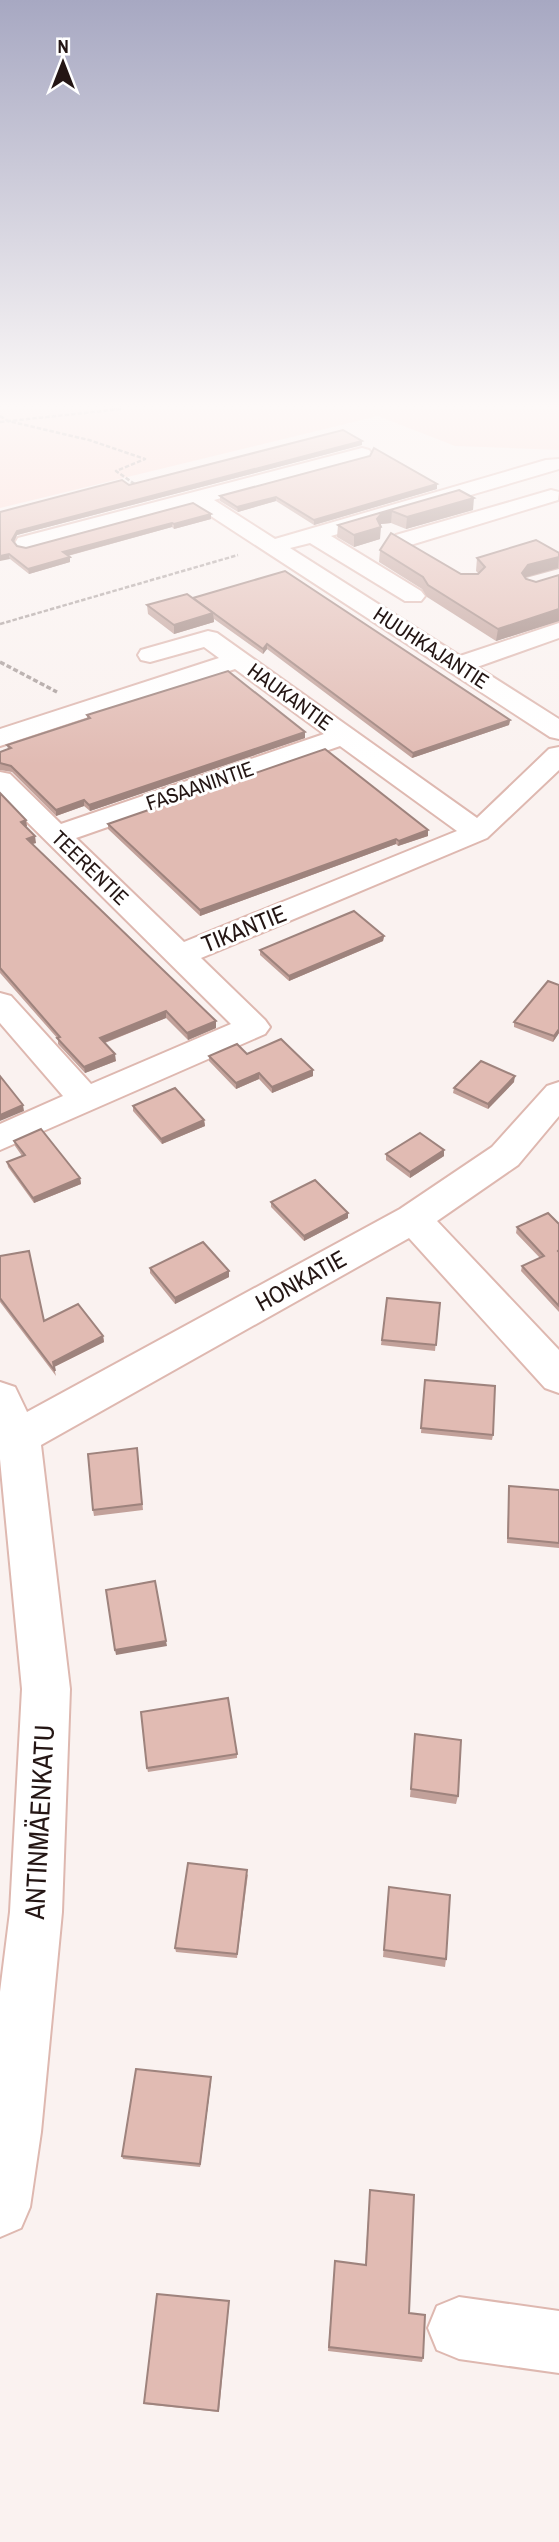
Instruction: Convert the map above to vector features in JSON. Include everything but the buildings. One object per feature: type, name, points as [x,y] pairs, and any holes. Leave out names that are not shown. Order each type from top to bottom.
[{"type":"street","points":[[26,543],[84,528]]},
{"type":"street","name":"HUUHKAJANTIE","points":[[241,528],[559,731]]},
{"type":"street","points":[[270,547],[336,528]]},
{"type":"street","points":[[383,528],[425,553]]},
{"type":"street","points":[[404,540],[448,528]]},
{"type":"street","points":[[313,534],[413,596]]},
{"type":"street","points":[[458,665],[559,630]]},
{"type":"street","points":[[150,655],[208,638],[238,660]]},
{"type":"street","name":"HAUKANTIE","points":[[0,738],[238,660],[477,832]]},
{"type":"street","name":"FASAANINTIE","points":[[56,835],[344,736]]},
{"type":"street","name":"TIKANTIE","points":[[0,1138],[253,1027],[180,955],[477,832],[559,755]]},
{"type":"street","name":"TEERENTIE","points":[[0,780],[180,955]]},
{"type":"street","points":[[0,1003],[85,1099]]},
{"type":"street","name":"HONKATIE","points":[[10,1418],[413,1219],[505,1156],[559,1094]]},
{"type":"street","points":[[413,1219],[559,1377]]},
{"type":"street","name":"ANTINMÄENKATU","points":[[0,2207],[12,2132],[36,1912],[46,1689],[10,1418]]},
{"type":"street","points":[[459,2328],[559,2342]]},
{"type":"path","points":[[0,624],[270,547]]},
{"type":"path","points":[[0,662],[89,709]]}]
